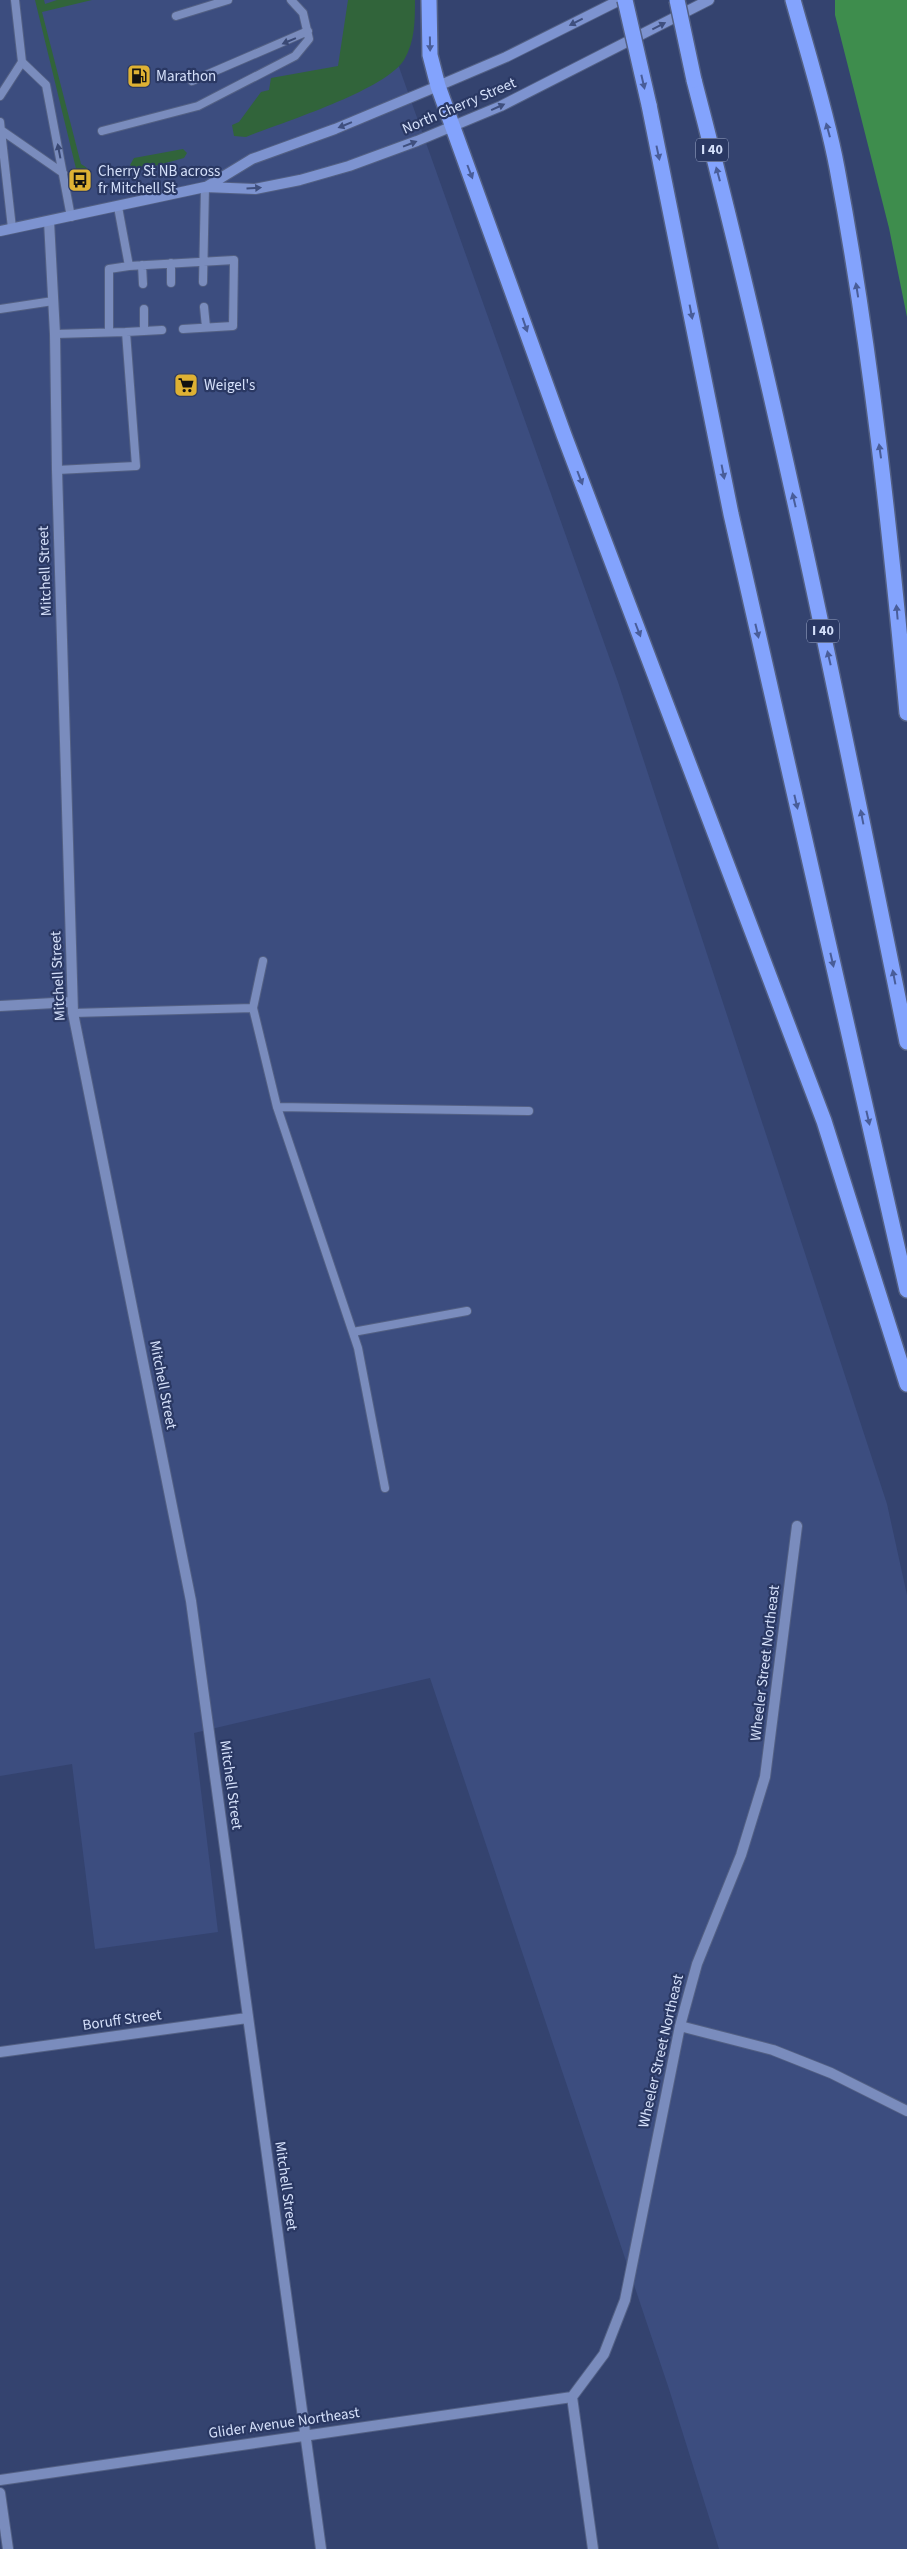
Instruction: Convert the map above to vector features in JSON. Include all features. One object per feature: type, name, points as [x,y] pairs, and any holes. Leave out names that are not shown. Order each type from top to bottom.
[{"type":"highway","points":[[429,0],[430,55],[438,86],[564,435],[824,1120],[907,1384]]},
{"type":"highway","points":[[625,0],[649,105],[731,514],[907,1290]]},
{"type":"highway","name":"I 40","points":[[677,0],[694,80],[731,221],[834,679],[907,1042]]},
{"type":"highway","points":[[793,0],[837,167],[858,291],[885,484],[907,713]]},
{"type":"street","name":"North Cherry Street","points":[[205,187],[252,159],[335,130],[506,57],[620,0]]},
{"type":"street","name":"North Cherry Street","points":[[0,231],[205,187],[255,189],[300,180],[348,166],[501,106],[709,0]]},
{"type":"street","name":"Mitchell Street","points":[[49,221],[55,334],[57,470],[73,1013],[191,1601],[321,2549]]},
{"type":"street","points":[[0,1006],[72,1002]]},
{"type":"street","name":"Wheeler Street Northeast","points":[[572,2397],[604,2354],[625,2300],[680,2026],[696,1964],[741,1855],[765,1777],[798,1526]]},
{"type":"street","name":"Boruff Street","points":[[0,2052],[247,2018]]},
{"type":"street","points":[[680,2026],[772,2050],[832,2073],[907,2111]]},
{"type":"street","points":[[572,2397],[593,2549]]},
{"type":"street","name":"Glider Avenue Northeast","points":[[0,2480],[572,2397]]},
{"type":"street","points":[[0,2493],[8,2549]]},
{"type":"lane","points":[[0,96],[22,62],[15,0]]},
{"type":"lane","points":[[176,16],[228,0]]},
{"type":"lane","points":[[102,131],[198,106],[296,56],[309,39],[303,13],[291,0]]},
{"type":"lane","points":[[192,80],[308,31]]},
{"type":"lane","points":[[22,62],[46,85],[71,216]]},
{"type":"lane","points":[[0,126],[63,173]]},
{"type":"lane","points":[[0,126],[12,228]]},
{"type":"lane","points":[[203,282],[205,187]]},
{"type":"lane","points":[[118,207],[129,266]]},
{"type":"lane","points":[[109,332],[109,269],[202,260],[234,260],[233,326],[183,329]]},
{"type":"lane","points":[[171,263],[171,283]]},
{"type":"lane","points":[[142,265],[143,284]]},
{"type":"lane","points":[[0,309],[53,301]]},
{"type":"lane","points":[[204,307],[206,327]]},
{"type":"lane","points":[[144,309],[144,331]]},
{"type":"lane","points":[[55,334],[162,330]]},
{"type":"lane","points":[[57,470],[136,466],[126,332]]},
{"type":"lane","points":[[263,960],[253,1008],[277,1108],[358,1348],[385,1488]]},
{"type":"lane","points":[[73,1013],[253,1008]]},
{"type":"lane","points":[[277,1108],[529,1111]]},
{"type":"lane","points":[[353,1332],[467,1311]]},
{"type":"shaded area","points":[[0,0],[391,0],[394,53],[618,682],[887,1504],[907,1595],[907,2549],[719,2549],[669,2389],[430,1678],[194,1733],[218,1932],[95,1949],[72,1764],[0,1776]]},
{"type":"green space","points":[[35,0],[44,0],[45,4],[57,0],[92,0],[42,12],[81,164],[90,172],[89,180],[80,185]]},
{"type":"green space","points":[[348,0],[415,0],[412,38],[404,60],[393,72],[355,94],[246,137],[234,136],[232,125],[239,122],[261,92],[269,90],[271,78],[338,66]]},
{"type":"green space","points":[[835,0],[907,0],[907,317],[889,228],[835,15]]},
{"type":"green space","points":[[183,149],[187,153],[184,158],[136,171],[130,165],[134,158]]},
{"type":"place","name":"Marathon","points":[[139,76]]},
{"type":"place","name":"Cherry St NB across fr Mitchell St","points":[[80,180]]},
{"type":"place","name":"Weigel's","points":[[186,385]]}]
